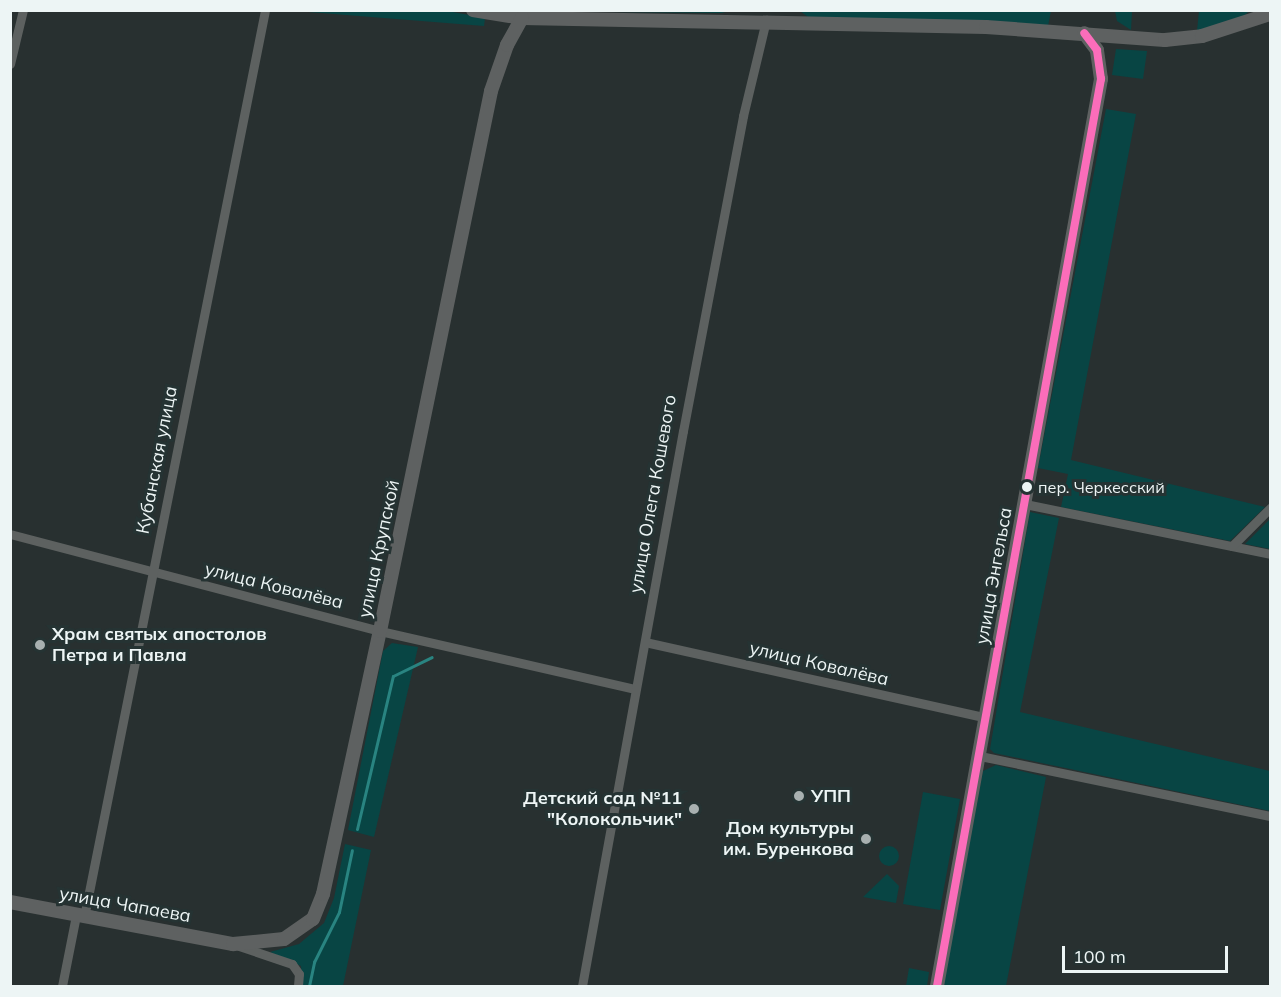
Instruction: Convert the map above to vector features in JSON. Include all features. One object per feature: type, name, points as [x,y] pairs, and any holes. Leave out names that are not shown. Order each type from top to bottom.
[{"type":"street","points":[[10,64],[23,10]]},
{"type":"street","name":"Кубанская улица","points":[[62,987],[80,916],[265,10]]},
{"type":"street","points":[[473,10],[522,18],[767,16],[1084,33],[1155,40],[1184,39],[1270,15]]},
{"type":"street","name":"улица Олега Кошевого","points":[[582,987],[635,689],[741,128],[767,16]]},
{"type":"street","name":"улица Крупской","points":[[233,944],[284,939],[307,926],[318,910],[380,630],[491,91],[507,45],[522,18]]},
{"type":"street","name":"улица Энгельса","points":[[937,987],[1101,79],[1097,50],[1084,33]]},
{"type":"street","points":[[1025,504],[1270,554]]},
{"type":"street","points":[[1232,546],[1270,508]]},
{"type":"street","name":"улица Ковалёва","points":[[10,534],[380,630],[635,689]]},
{"type":"street","name":"улица Ковалёва","points":[[645,642],[987,718]]},
{"type":"street","points":[[980,756],[1270,816]]},
{"type":"street","name":"улица Чапаева","points":[[10,902],[233,944]]},
{"type":"street","points":[[233,944],[292,964],[299,974],[298,987]]},
{"type":"shaded area","points":[[442,10],[485,18],[484,26],[296,11]]},
{"type":"shaded area","points":[[505,11],[730,11],[721,13]]},
{"type":"shaded area","points":[[800,11],[1051,11],[1048,26],[808,17]]},
{"type":"shaded area","points":[[1115,11],[1132,11],[1131,30],[1117,21]]},
{"type":"shaded area","points":[[1199,11],[1249,11],[1243,17],[1197,31]]},
{"type":"shaded area","points":[[1116,49],[1147,51],[1143,79],[1112,75]]},
{"type":"shaded area","points":[[1106,109],[1136,114],[1071,460],[1265,507],[1230,541],[1061,507],[1068,474],[1038,468]]},
{"type":"shaded area","points":[[1030,512],[1059,518],[1020,712],[1270,771],[1270,811],[994,753],[990,749]]},
{"type":"shaded area","points":[[1270,519],[1270,549],[1245,544]]},
{"type":"shaded area","points":[[392,643],[418,647],[374,837],[348,830],[383,651]]},
{"type":"shaded area","points":[[996,765],[1046,777],[1006,986],[943,986],[983,771]]},
{"type":"shaded area","points":[[923,792],[960,799],[940,910],[903,904]]},
{"type":"shaded area","points":[[345,844],[371,850],[343,986],[302,986],[301,966],[270,952],[299,944],[324,923],[334,898]]},
{"type":"shaded area","points":[[889,846],[896,849],[899,856],[896,863],[889,866],[882,863],[879,856],[882,849]]},
{"type":"shaded area","points":[[887,874],[899,886],[896,903],[863,897]]},
{"type":"shaded area","points":[[909,968],[929,972],[927,986],[906,986]]},
{"type":"waterway","points":[[357,829],[393,676],[432,657]]},
{"type":"waterway","points":[[309,986],[314,962],[339,912],[352,850]]},
{"type":"transit line","points":[[937,986],[1101,79],[1097,50],[1084,33]]},
{"type":"place","name":"пер. Черкесский","points":[[1027,487]]},
{"type":"place","name":"Храм святых апостолов Петра и Павла","points":[[40,645]]},
{"type":"place","name":"УПП","points":[[799,796]]},
{"type":"place","name":"Детский сад №11 \"Колокольчик\"","points":[[694,809]]},
{"type":"place","name":"Дом культуры им. Буренкова","points":[[866,839]]}]
